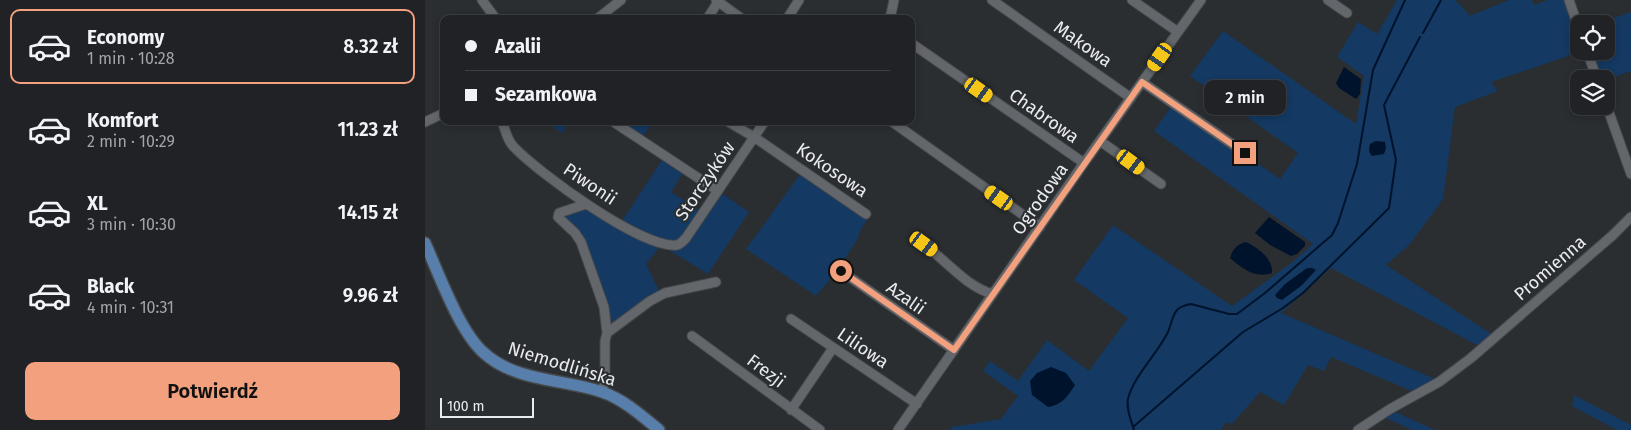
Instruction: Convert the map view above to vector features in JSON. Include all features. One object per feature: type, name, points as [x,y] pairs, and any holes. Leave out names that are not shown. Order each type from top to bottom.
[{"type":"main road","name":"Niemodlińska","points":[[425,243],[465,328],[484,354],[497,363],[515,371],[602,392],[619,400],[659,430]]},
{"type":"street","points":[[482,0],[493,15]]},
{"type":"street","points":[[602,15],[621,0]]},
{"type":"street","points":[[790,15],[799,0]]},
{"type":"street","points":[[891,15],[894,0]]},
{"type":"street","name":"Makowa","points":[[992,0],[1131,98]]},
{"type":"street","points":[[1132,0],[1178,32]]},
{"type":"street","name":"Ogrodowa","points":[[898,430],[1100,140],[1201,0]]},
{"type":"street","points":[[1328,0],[1347,13]]},
{"type":"street","points":[[1569,0],[1574,15]]},
{"type":"street","points":[[709,15],[717,1],[736,15]]},
{"type":"street","name":"Chabrowa","points":[[915,46],[1084,163]]},
{"type":"street","points":[[1142,82],[1245,153]]},
{"type":"street","points":[[425,122],[440,115]]},
{"type":"street","points":[[1610,115],[1631,174]]},
{"type":"street","name":"Piwonii","points":[[504,125],[511,144],[554,181],[586,204],[641,236],[667,244],[676,245],[681,243]]},
{"type":"street","points":[[618,125],[665,158],[718,191]]},
{"type":"street","name":"Storczyków","points":[[734,125],[754,137]]},
{"type":"street","name":"Storczyków","points":[[681,243],[762,125]]},
{"type":"street","points":[[897,125],[1040,227]]},
{"type":"street","name":"Kokosowa","points":[[754,137],[866,214]]},
{"type":"street","points":[[1100,140],[1161,184]]},
{"type":"street","points":[[586,204],[559,213],[559,217],[581,242],[605,307],[607,333],[605,341],[605,381],[602,392]]},
{"type":"street","name":"Promienna","points":[[1358,430],[1385,412],[1439,382],[1471,358],[1613,235],[1631,216]]},
{"type":"street","points":[[924,244],[973,286],[983,292],[993,294]]},
{"type":"street","name":"Azalii","points":[[841,271],[954,350]]},
{"type":"street","points":[[607,333],[650,301],[665,293],[716,282]]},
{"type":"street","name":"Liliowa","points":[[791,319],[917,404]]},
{"type":"street","name":"Frezji","points":[[692,336],[791,410],[821,430]]},
{"type":"street","points":[[791,410],[833,348]]},
{"type":"shaded area","points":[[1397,0],[1455,0],[1469,16],[1509,0],[1532,0],[1534,5],[1548,0],[1564,0],[1570,16],[1570,55],[1491,82],[1498,91],[1455,107],[1443,199],[1410,244],[1386,265],[1493,335],[1477,345],[1331,268],[1281,313],[1435,379],[1414,392],[1331,357],[1324,371],[1308,365],[1284,405],[1260,392],[1232,424],[1226,422],[1221,430],[950,430],[952,427],[1001,419],[1018,396],[983,371],[990,361],[1018,381],[1047,340],[1089,371],[1128,318],[1074,280],[1113,225],[1232,306],[1290,264],[1313,244],[1154,131],[1173,104],[1280,179],[1298,153],[1190,76],[1223,31],[1356,124],[1364,76],[1337,57],[1358,22],[1377,34]]},
{"type":"shaded area","points":[[1631,12],[1631,71],[1615,77],[1615,70],[1597,70],[1595,60],[1615,60],[1615,17]]},
{"type":"shaded area","points":[[1344,67],[1361,79],[1360,94],[1356,99],[1339,88],[1336,83]]},
{"type":"shaded area","points":[[551,125],[567,125],[562,133]]},
{"type":"shaded area","points":[[622,125],[651,125],[641,138]]},
{"type":"shaded area","points":[[1376,141],[1385,142],[1386,148],[1384,154],[1372,156],[1369,152],[1370,144]]},
{"type":"shaded area","points":[[662,160],[682,174],[671,192],[703,213],[718,191],[749,212],[708,274],[661,245],[646,264],[661,295],[607,333],[581,242],[559,213],[586,204],[620,224]]},
{"type":"shaded area","points":[[804,169],[871,214],[837,271],[816,296],[746,249]]},
{"type":"shaded area","points":[[1269,217],[1305,242],[1305,246],[1297,254],[1291,256],[1270,245],[1255,233]]},
{"type":"shaded area","points":[[1246,242],[1260,250],[1267,258],[1272,268],[1272,273],[1254,274],[1230,258],[1236,247]]},
{"type":"shaded area","points":[[1307,268],[1316,270],[1301,286],[1282,300],[1277,298],[1275,295],[1285,284]]},
{"type":"shaded area","points":[[1051,367],[1066,373],[1075,385],[1061,402],[1048,407],[1032,395],[1030,381],[1037,373]]},
{"type":"shaded area","points":[[1574,395],[1631,425],[1631,430],[1617,430],[1572,406]]},
{"type":"shaded area","points":[[1393,411],[1435,430],[1412,430],[1384,417]]},
{"type":"waterway","points":[[1134,430],[1129,414],[1128,399],[1135,382],[1164,340],[1177,310],[1191,304],[1229,314],[1237,314],[1265,293],[1332,235],[1338,223],[1357,164],[1373,70],[1405,0]]},
{"type":"waterway","points":[[1423,33],[1441,0]]},
{"type":"waterway","points":[[1133,427],[1243,332],[1283,308],[1303,293],[1389,208],[1396,160],[1384,105],[1420,37]]},
{"type":"route","points":[[841,271],[954,350],[1142,82],[1245,153]]}]
